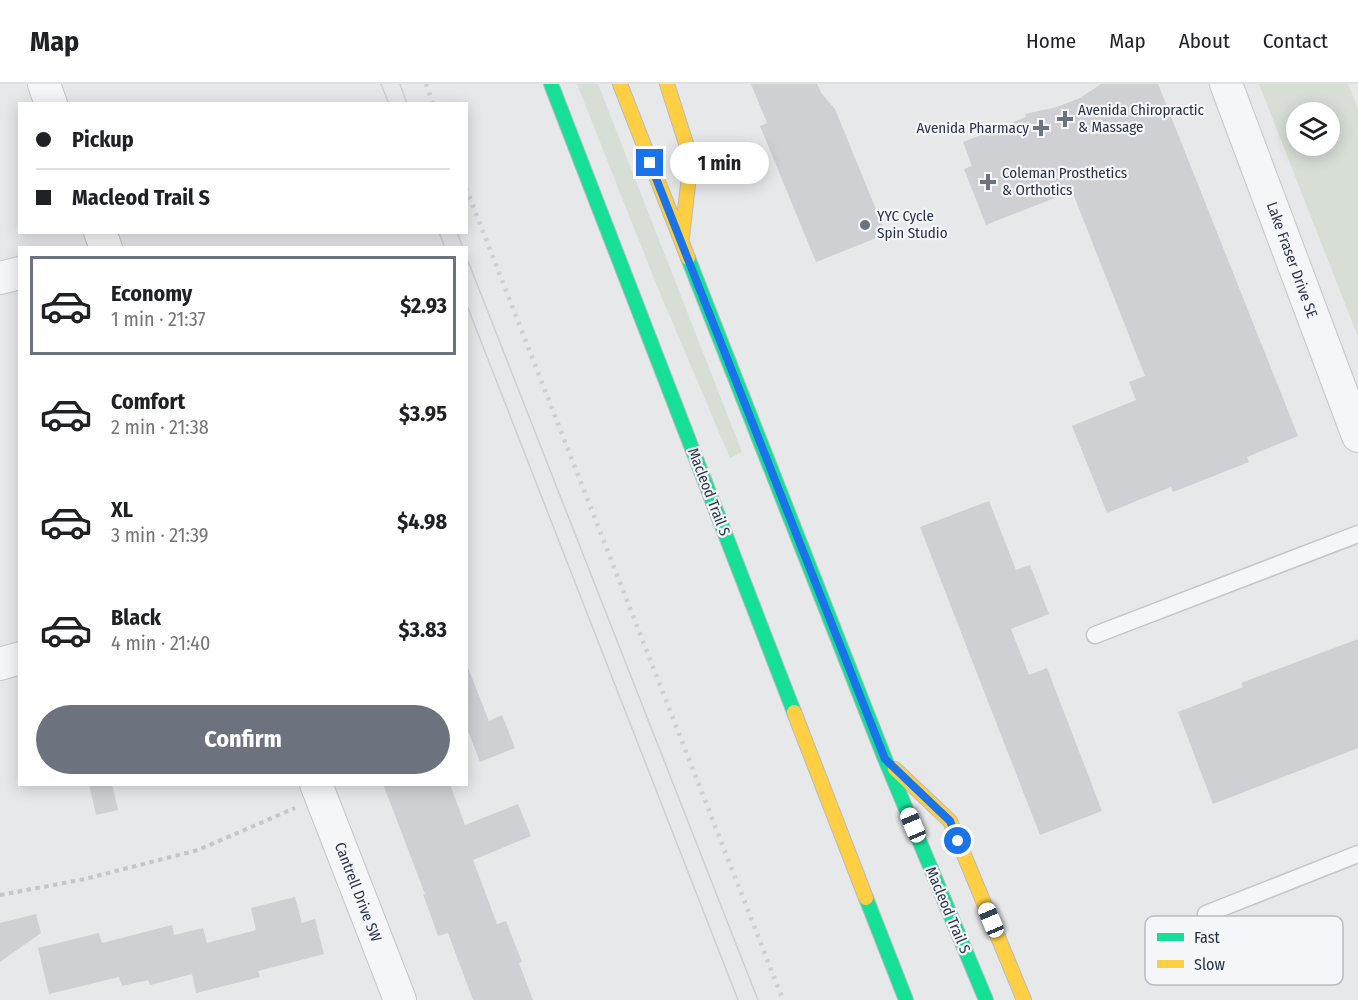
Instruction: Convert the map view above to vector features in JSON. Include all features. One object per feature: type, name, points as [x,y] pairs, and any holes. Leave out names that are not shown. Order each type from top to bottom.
[{"type":"highway","name":"Macleod Trail S","points":[[551,84],[906,1000]]},
{"type":"highway","name":"Macleod Trail S","points":[[620,84],[885,759],[986,1000]]},
{"type":"highway","points":[[667,84],[691,159],[681,242]]},
{"type":"highway","points":[[885,759],[950,821],[1024,1000]]},
{"type":"street","points":[[44,84],[50,102]]},
{"type":"street","name":"Lake Fraser Drive SE","points":[[1227,84],[1358,436]]},
{"type":"street","points":[[0,278],[18,274]]},
{"type":"street","points":[[0,663],[18,658]]},
{"type":"street","name":"Cantrell Drive SW","points":[[319,792],[400,1000]]},
{"type":"lane","points":[[1095,635],[1358,534]]},
{"type":"lane","points":[[1206,914],[1358,854]]},
{"type":"path","points":[[0,895],[85,879],[198,850],[292,810],[319,792]]},
{"type":"shaded area","points":[[577,84],[598,84],[742,452],[730,458],[657,286]]},
{"type":"shaded area","points":[[1259,84],[1348,84],[1358,108],[1358,337],[1287,156],[1340,156],[1340,102],[1286,102],[1286,153]]},
{"type":"building","points":[[751,84],[817,84],[835,109],[886,234],[816,262],[760,126],[767,123]]},
{"type":"building","points":[[1101,84],[1158,84],[1298,436],[1247,457],[1249,462],[1173,492],[1171,487],[1107,513],[1072,426],[1136,400],[1129,382],[1145,376],[1072,191],[986,225],[964,169],[972,166],[963,142],[1026,117],[1025,114],[1057,107],[1080,98]]},
{"type":"building","points":[[989,501],[1016,570],[1030,565],[1049,614],[1011,629],[1029,675],[1047,668],[1102,811],[1040,835],[920,527]]},
{"type":"building","points":[[1358,639],[1358,748],[1213,804],[1178,712],[1243,687],[1241,683]]},
{"type":"building","points":[[468,668],[489,721],[502,715],[515,748],[480,762],[468,731]]},
{"type":"building","points":[[89,786],[112,786],[118,810],[96,815]]},
{"type":"building","points":[[384,786],[451,786],[465,825],[518,804],[531,836],[473,860],[497,924],[506,921],[522,962],[519,963],[533,1000],[473,1000],[448,933],[438,936],[423,894],[425,894]]},
{"type":"building","points":[[295,897],[302,923],[315,919],[324,954],[258,971],[260,977],[196,993],[192,974],[150,985],[148,980],[122,986],[119,977],[49,994],[38,948],[99,933],[102,943],[172,925],[174,935],[203,928],[207,943],[256,930],[251,908]]},
{"type":"building","points":[[36,914],[41,933],[0,962],[0,923]]},
{"type":"tram line","points":[[381,84],[388,102]]},
{"type":"tram line","points":[[400,84],[406,102]]},
{"type":"tram line","points":[[440,234],[444,246]]},
{"type":"tram line","points":[[458,234],[462,246]]},
{"type":"tram line","points":[[468,261],[758,1000]]},
{"type":"tram line","points":[[468,308],[738,1000]]},
{"type":"railway","points":[[426,84],[432,102]]},
{"type":"railway","points":[[468,193],[783,1000]]},
{"type":"traffic: fast","points":[[551,84],[794,712]]},
{"type":"traffic: fast","points":[[688,258],[885,759],[986,1000]]},
{"type":"traffic: fast","points":[[866,898],[906,1000]]},
{"type":"traffic: slow","points":[[620,84],[688,258]]},
{"type":"traffic: slow","points":[[667,84],[691,159],[682,237]]},
{"type":"traffic: slow","points":[[794,712],[866,898]]},
{"type":"traffic: slow","points":[[895,769],[950,821],[1024,1000]]},
{"type":"place","name":"Avenida Chiropractic & Massage","points":[[1065,119]]},
{"type":"place","name":"Avenida Pharmacy","points":[[1041,128]]},
{"type":"place","name":"Coleman Prosthetics & Orthotics","points":[[988,182]]},
{"type":"place","name":"YYC Cycle Spin Studio","points":[[865,225]]},
{"type":"route","points":[[650,163],[885,759],[950,821],[958,841]]}]
